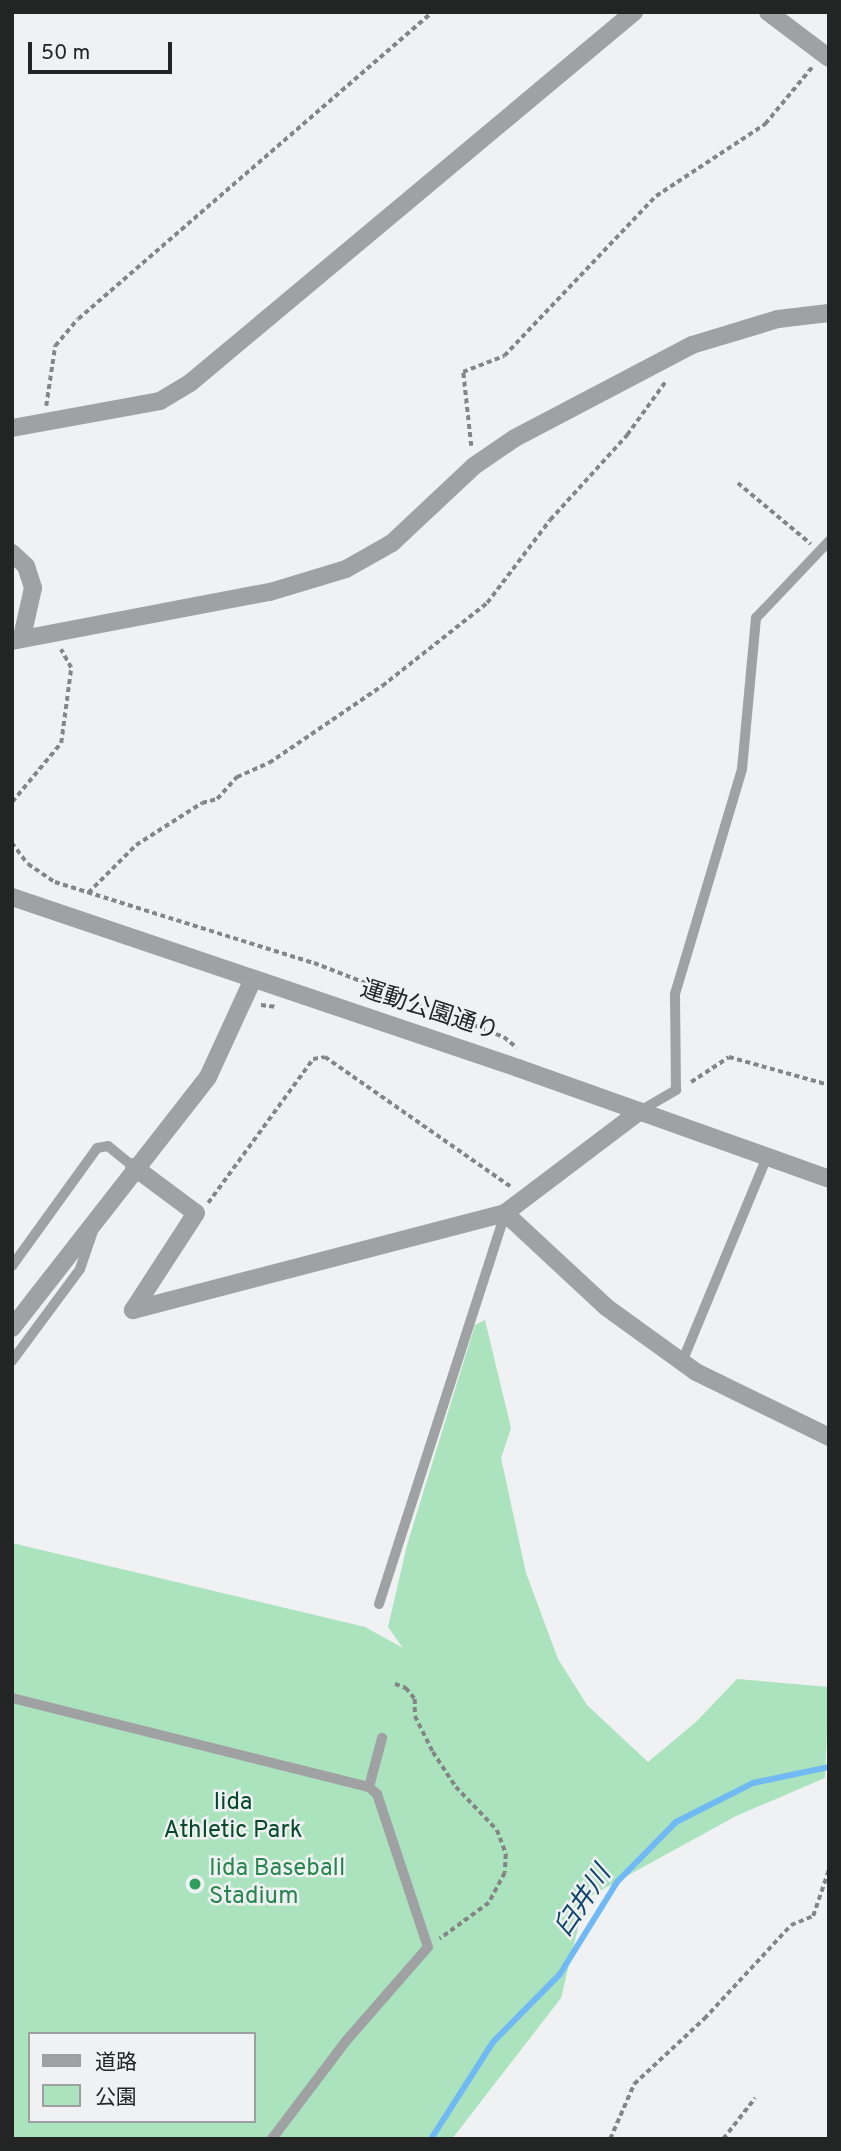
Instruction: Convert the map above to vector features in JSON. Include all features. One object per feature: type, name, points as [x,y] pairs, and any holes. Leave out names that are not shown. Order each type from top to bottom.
[{"type":"street","points":[[12,429],[160,401],[190,383],[634,12]]},
{"type":"street","points":[[768,12],[826,56]]},
{"type":"street","points":[[12,553],[26,566],[33,588],[17,638],[270,592],[346,569],[392,543],[474,466],[515,438],[692,345],[778,319],[829,313]]},
{"type":"street","name":"運動公園通り","points":[[12,897],[519,1068],[829,1179]]},
{"type":"street","points":[[12,1328],[134,1167],[208,1076],[253,979]]},
{"type":"street","points":[[134,1167],[196,1213],[133,1310],[505,1213],[640,1111]]},
{"type":"street","points":[[505,1213],[606,1307],[682,1362],[829,1437]]},
{"type":"lane","points":[[640,1111],[676,1090],[675,994],[743,769],[756,618],[829,541]]},
{"type":"lane","points":[[12,1266],[97,1148],[108,1146],[134,1167]]},
{"type":"lane","points":[[682,1362],[766,1157]]},
{"type":"lane","points":[[12,1361],[80,1269],[100,1212]]},
{"type":"lane","points":[[379,1604],[505,1213]]},
{"type":"lane","points":[[12,1698],[369,1787],[377,1794],[428,1947],[346,2041],[272,2139]]},
{"type":"lane","points":[[369,1787],[382,1738]]},
{"type":"path","points":[[44,423],[55,346],[78,319],[433,12]]},
{"type":"path","points":[[474,466],[463,372],[504,356],[656,196],[765,124],[826,56]]},
{"type":"path","points":[[89,893],[136,845],[202,803],[217,799],[237,778],[270,763],[382,686],[487,603],[550,520],[627,435],[667,378]]},
{"type":"path","points":[[738,483],[819,551]]},
{"type":"path","points":[[12,802],[61,743],[71,668],[69,657],[60,649]]},
{"type":"path","points":[[12,844],[28,864],[55,882],[314,963],[504,1037],[521,1051],[519,1068]]},
{"type":"path","points":[[196,1213],[313,1059],[325,1057],[526,1197]]},
{"type":"path","points":[[676,1090],[729,1057],[829,1086]]},
{"type":"path","points":[[395,1684],[406,1688],[415,1699],[415,1716],[433,1752],[456,1787],[497,1830],[506,1854],[505,1873],[489,1903],[428,1947]]},
{"type":"path","points":[[611,2139],[634,2084],[704,2019],[790,1925],[813,1916],[829,1869]]},
{"type":"path","points":[[723,2139],[755,2098]]},
{"type":"green space","name":"Iida Athletic Park","points":[[485,1320],[511,1428],[501,1458],[526,1573],[558,1659],[587,1705],[648,1762],[697,1721],[737,1679],[829,1687],[825,1778],[736,1816],[585,1899],[561,1998],[452,2139],[12,2139],[12,1543],[365,1627],[403,1648],[388,1627],[407,1545],[475,1325]]},
{"type":"waterway","name":"臼井川","points":[[431,2139],[493,2042],[560,1974],[617,1882],[676,1822],[753,1783],[829,1767]]},
{"type":"place","name":"Iida Baseball Stadium","points":[[195,1884]]}]
